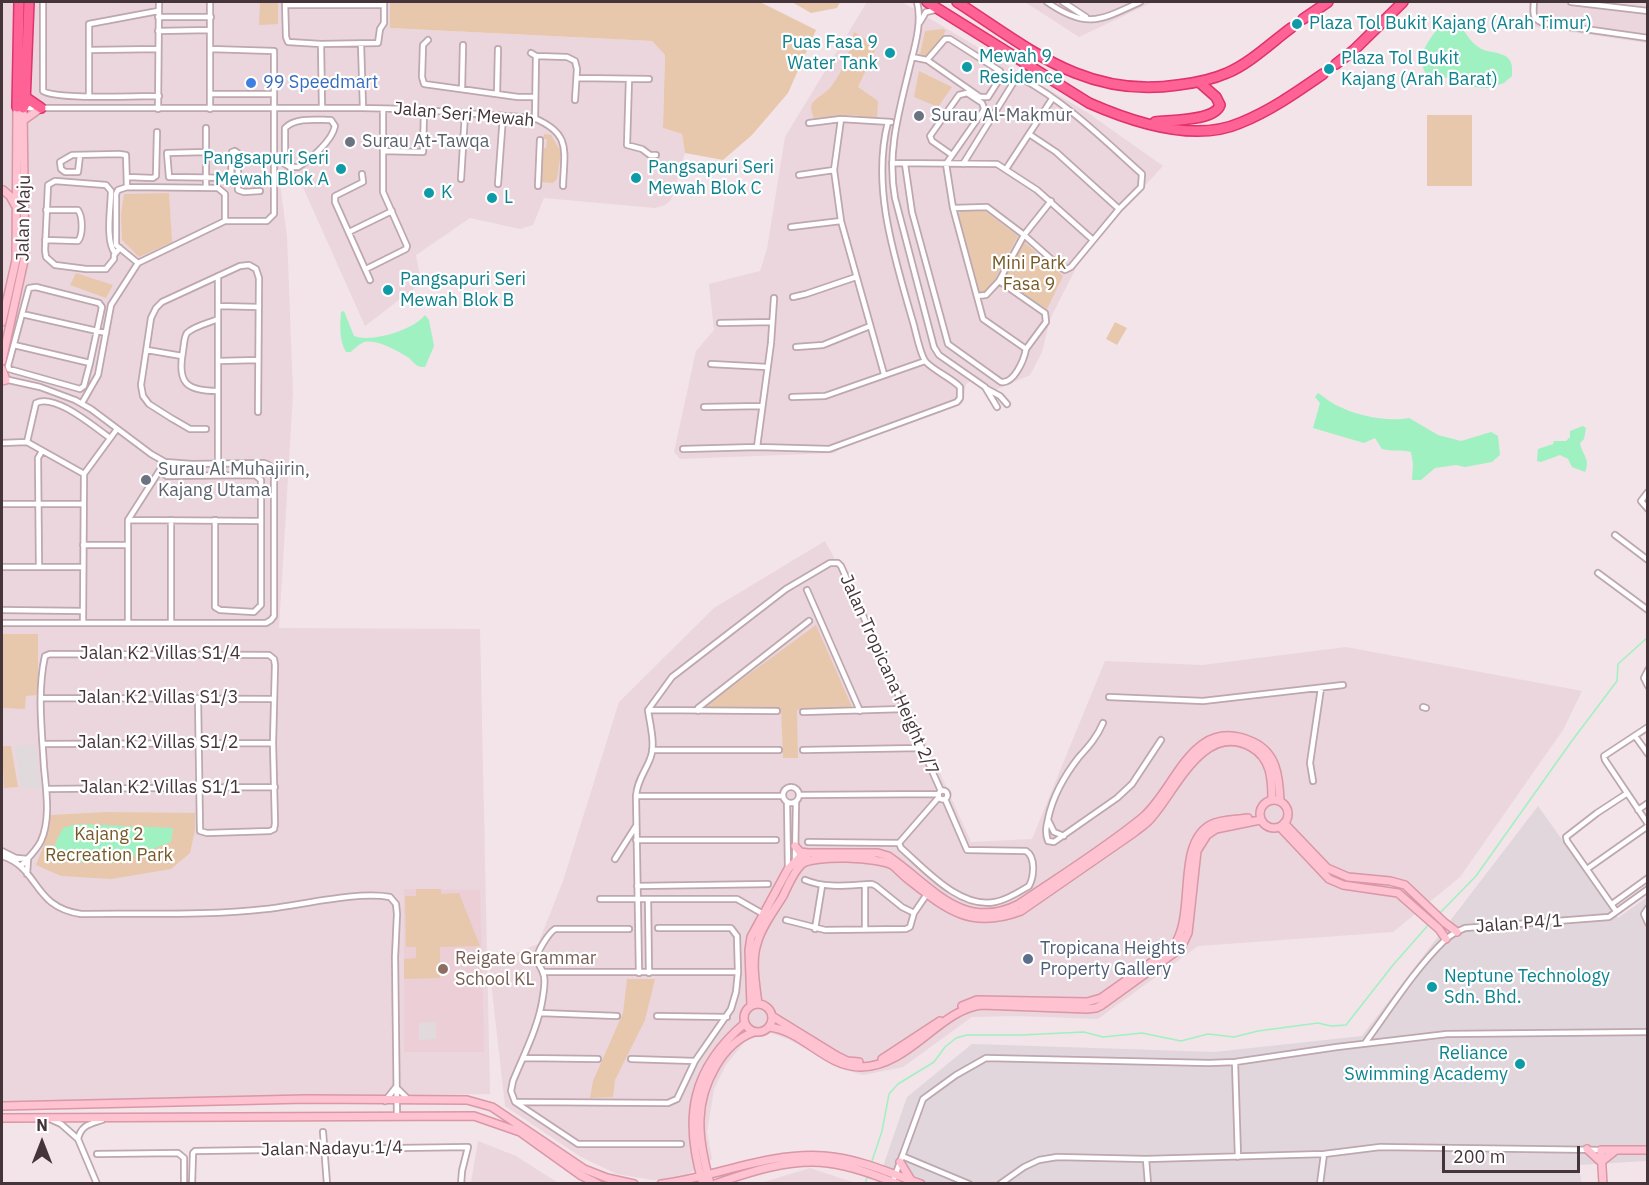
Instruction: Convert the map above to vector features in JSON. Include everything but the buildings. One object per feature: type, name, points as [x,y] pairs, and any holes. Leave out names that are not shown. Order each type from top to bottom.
[{"type":"highway","points":[[13,2],[14,56],[20,84]]},
{"type":"highway","points":[[19,2],[20,107]]},
{"type":"highway","points":[[20,84],[24,2]]},
{"type":"highway","points":[[20,107],[25,97],[29,2]]},
{"type":"highway","points":[[927,2],[1089,103],[1117,116],[1145,123],[1198,132],[1238,125],[1291,96],[1323,74]]},
{"type":"highway","points":[[957,2],[1040,56],[1072,73],[1100,83],[1126,87],[1160,88],[1199,82],[1228,73],[1291,28]]},
{"type":"highway","points":[[1303,19],[1328,2]]},
{"type":"highway","points":[[1336,64],[1403,2]]},
{"type":"highway","points":[[1145,123],[1216,113],[1220,105],[1219,100],[1199,82]]},
{"type":"highway","points":[[25,97],[41,108]]},
{"type":"street","points":[[43,2],[43,92],[49,95],[159,96]]},
{"type":"street","points":[[158,108],[159,2]]},
{"type":"street","points":[[210,2],[210,109]]},
{"type":"street","points":[[917,2],[918,24],[897,121],[892,163],[895,198],[934,347],[939,355],[1000,396],[1007,404]]},
{"type":"street","points":[[1047,2],[1065,14],[1095,20],[1128,4],[1140,2]]},
{"type":"street","points":[[1063,2],[1088,19]]},
{"type":"street","points":[[1534,2],[1533,16],[1543,23],[1647,38]]},
{"type":"street","points":[[1570,2],[1647,11]]},
{"type":"street","points":[[285,3],[384,3],[383,24],[377,43],[288,42],[285,3]]},
{"type":"street","points":[[918,24],[926,12],[933,9],[941,11]]},
{"type":"street","points":[[89,96],[89,24],[158,14],[211,17]]},
{"type":"street","points":[[158,32],[210,30]]},
{"type":"street","points":[[912,57],[927,60],[980,97],[988,97],[1002,75],[950,39],[945,39],[927,60]]},
{"type":"street","points":[[428,40],[423,45],[422,77],[424,84],[535,97]]},
{"type":"street","points":[[317,120],[321,44]]},
{"type":"street","points":[[361,44],[363,108]]},
{"type":"street","points":[[462,89],[463,45]]},
{"type":"street","points":[[90,50],[158,49]]},
{"type":"street","points":[[82,404],[98,375],[111,305],[138,263],[225,221],[267,221],[274,214],[274,55],[272,50],[210,49]]},
{"type":"street","points":[[497,94],[498,49]]},
{"type":"street","points":[[535,118],[533,54],[567,57],[575,61],[577,78],[575,100]]},
{"type":"street","points":[[577,78],[648,79]]},
{"type":"street","points":[[954,208],[987,207],[1024,234],[1065,270],[1071,267],[1119,209],[1141,187],[1142,174],[1077,117],[1021,78],[1015,80],[963,164]]},
{"type":"street","points":[[629,79],[627,145],[642,148],[656,155]]},
{"type":"street","points":[[952,155],[932,141],[930,136],[959,94],[967,93],[982,103],[984,108],[946,164],[954,208],[983,319],[1026,349]]},
{"type":"street","points":[[210,94],[273,94]]},
{"type":"street","points":[[1006,169],[1052,99]]},
{"type":"street","name":"Jalan Seri Mewah","points":[[20,107],[363,108],[535,118],[553,127],[562,139],[566,158],[563,186]]},
{"type":"street","name":"Jalan Maju","points":[[2,362],[24,265],[24,120],[20,107]]},
{"type":"street","name":"Jalan Maju","points":[[2,322],[16,260],[16,172],[20,107]]},
{"type":"street","points":[[24,120],[41,108]]},
{"type":"street","points":[[366,269],[406,249],[407,246],[382,192],[383,109]]},
{"type":"street","points":[[383,152],[423,152],[424,111]]},
{"type":"street","points":[[461,179],[465,113]]},
{"type":"street","points":[[498,184],[503,116]]},
{"type":"street","points":[[809,123],[842,119],[897,121]]},
{"type":"street","points":[[842,119],[834,170],[842,220],[856,277],[885,374]]},
{"type":"street","points":[[317,120],[331,120],[336,126],[333,134],[302,164],[294,167],[285,164],[285,128],[296,121],[317,120]]},
{"type":"street","points":[[683,449],[757,447],[829,449],[957,402],[960,398],[961,391],[955,382],[925,361],[905,295],[887,221],[883,189],[882,165],[888,122]]},
{"type":"street","points":[[206,128],[206,188]]},
{"type":"street","points":[[127,177],[153,178],[156,176],[157,132]]},
{"type":"street","points":[[1029,134],[1056,152],[1119,209]]},
{"type":"street","points":[[538,186],[540,140]]},
{"type":"street","points":[[231,178],[232,152],[235,151],[238,153],[238,190],[260,191]]},
{"type":"street","points":[[206,152],[167,153],[167,174],[172,178],[238,178]]},
{"type":"street","points":[[80,155],[78,172],[61,170],[60,162],[72,155],[123,154],[126,155],[127,187]]},
{"type":"street","points":[[892,163],[998,164],[1036,189],[1093,240]]},
{"type":"street","points":[[905,164],[912,212],[948,344],[1005,383],[1009,382],[1019,367],[1026,349],[1046,322],[1046,313],[999,281]]},
{"type":"street","points":[[799,175],[834,170]]},
{"type":"street","points":[[3,190],[16,172]]},
{"type":"street","points":[[362,174],[363,182],[335,196],[335,202],[370,280]]},
{"type":"street","points":[[16,190],[24,179]]},
{"type":"street","points":[[115,256],[111,249],[110,238],[111,191],[106,185],[51,182],[46,189],[46,257],[55,264],[86,269],[106,269],[122,250]]},
{"type":"street","points":[[138,263],[116,244],[116,194],[118,190],[127,187],[218,188],[225,194],[225,221]]},
{"type":"street","points":[[3,190],[16,190]]},
{"type":"street","points":[[3,190],[10,196],[16,208]]},
{"type":"street","points":[[16,190],[25,207]]},
{"type":"street","points":[[976,296],[986,295],[999,281],[1024,234],[1051,201]]},
{"type":"street","points":[[45,240],[78,241],[81,238],[81,214],[78,210],[46,210]]},
{"type":"street","points":[[349,232],[392,211]]},
{"type":"street","points":[[790,227],[842,220]]},
{"type":"street","points":[[206,429],[190,429],[149,404],[143,396],[141,385],[150,318],[162,302],[240,266],[249,265],[256,269],[259,278],[258,412]]},
{"type":"street","points":[[218,276],[218,463]]},
{"type":"street","points":[[793,297],[856,277]]},
{"type":"street","points":[[36,287],[99,303],[102,307],[96,331],[84,386],[80,389],[9,369],[29,288],[36,287]]},
{"type":"street","points":[[757,447],[774,298]]},
{"type":"street","points":[[218,306],[258,307]]},
{"type":"street","points":[[22,314],[106,333]]},
{"type":"street","points":[[218,319],[188,333],[182,356],[181,376],[188,384],[204,391],[218,391]]},
{"type":"street","points":[[720,323],[772,322]]},
{"type":"street","points":[[796,347],[823,345],[870,326]]},
{"type":"street","points":[[14,345],[90,363]]},
{"type":"street","points":[[147,350],[182,356]]},
{"type":"street","points":[[218,361],[258,360]]},
{"type":"street","points":[[792,397],[825,396],[925,361]]},
{"type":"street","points":[[711,364],[767,367]]},
{"type":"street","points":[[2,369],[3,380],[62,394],[82,404],[165,462],[264,463],[271,465],[274,469],[273,616],[266,623],[2,623]]},
{"type":"street","points":[[985,387],[997,407]]},
{"type":"street","points":[[27,442],[36,403],[40,401],[56,403],[110,438]]},
{"type":"street","points":[[704,407],[762,406]]},
{"type":"street","points":[[83,623],[84,474],[117,429]]},
{"type":"street","points":[[2,442],[27,442],[84,474]]},
{"type":"street","points":[[39,567],[38,458],[42,451]]},
{"type":"street","points":[[128,623],[128,520],[165,462]]},
{"type":"street","points":[[160,472],[167,476],[255,475],[261,480],[261,605],[254,612],[215,608],[215,520]]},
{"type":"street","points":[[1647,492],[1641,501],[1647,508]]},
{"type":"street","points":[[2,504],[83,504]]},
{"type":"street","points":[[128,520],[260,521]]},
{"type":"street","points":[[171,520],[171,623]]},
{"type":"street","points":[[1615,535],[1647,560]]},
{"type":"street","points":[[83,545],[128,545]]},
{"type":"street","name":"Jalan Tropicana Height 2/7","points":[[648,710],[672,677],[786,589],[834,562],[841,566],[967,850],[1026,851],[1033,858],[1032,881],[1029,886],[997,902],[982,904],[972,902],[960,897],[900,846]]},
{"type":"street","points":[[2,567],[83,567]]},
{"type":"street","points":[[1598,573],[1647,610]]},
{"type":"street","points":[[807,590],[860,711]]},
{"type":"street","points":[[2,610],[83,611]]},
{"type":"street","points":[[698,711],[698,708],[809,621]]},
{"type":"street","name":"Jalan K2 Villas S1/4","points":[[42,698],[45,656],[50,654],[269,655],[274,658],[275,665],[274,699]]},
{"type":"street","points":[[1647,670],[1644,678],[1647,686]]},
{"type":"street","points":[[1109,697],[1203,701],[1343,686]]},
{"type":"street","points":[[1313,781],[1310,763],[1321,688]]},
{"type":"street","points":[[24,863],[41,841],[44,829],[46,789],[42,698]]},
{"type":"street","name":"Jalan K2 Villas S1/3","points":[[42,698],[274,699]]},
{"type":"street","points":[[198,698],[200,831],[207,833],[274,829],[274,699]]},
{"type":"street","points":[[803,712],[903,709]]},
{"type":"street","points":[[639,973],[636,796],[637,785],[651,758],[648,710],[777,711]]},
{"type":"street","points":[[1103,723],[1091,744],[1059,785],[1048,820],[1046,834],[1048,841],[1054,842],[1064,836],[1117,798],[1132,784],[1161,740]]},
{"type":"street","points":[[1587,869],[1647,825],[1604,756],[1647,727]]},
{"type":"street","points":[[795,846],[800,852],[878,853],[888,856],[956,907],[970,912],[996,913],[1019,904],[1145,815],[1191,752],[1210,741],[1231,736],[1244,738],[1267,752],[1276,765],[1276,800]]},
{"type":"street","points":[[1635,736],[1647,754]]},
{"type":"street","points":[[767,915],[801,865],[812,860],[877,859],[890,864],[945,908],[969,918],[991,920],[1003,918],[1021,911],[1152,818],[1178,781],[1203,752],[1224,742],[1240,742],[1258,752],[1268,764],[1276,800]]},
{"type":"street","name":"Jalan K2 Villas S1/2","points":[[43,744],[273,743]]},
{"type":"street","points":[[803,750],[921,748]]},
{"type":"street","points":[[652,750],[779,750]]},
{"type":"street","name":"Jalan K2 Villas S1/1","points":[[46,789],[275,787]]},
{"type":"street","points":[[788,869],[787,803],[783,795],[784,790],[791,787],[796,789],[799,795],[796,802],[795,861],[792,876]]},
{"type":"street","points":[[1616,911],[1566,837],[1626,794]]},
{"type":"street","points":[[636,796],[783,795]]},
{"type":"street","points":[[799,795],[941,795]]},
{"type":"street","points":[[927,795],[932,805]]},
{"type":"street","points":[[808,842],[900,846],[941,795]]},
{"type":"street","points":[[1276,800],[1285,805],[1288,811],[1282,825],[1268,827],[1260,818],[1259,812],[1263,803],[1276,800]]},
{"type":"street","points":[[787,803],[796,802]]},
{"type":"street","points":[[1638,810],[1647,803]]},
{"type":"street","points":[[772,1016],[847,1061],[867,1062],[888,1056],[969,1002],[977,1000],[1094,1001],[1173,947],[1178,940],[1184,923],[1192,854],[1200,833],[1217,822],[1260,818]]},
{"type":"street","points":[[686,1181],[702,1162],[700,1120],[704,1095],[716,1067],[742,1036],[760,1032],[769,1027],[777,1028],[837,1061],[848,1066],[860,1067],[872,1066],[893,1059],[966,1008],[982,1005],[1096,1008],[1181,948],[1188,933],[1197,851],[1207,835],[1216,829],[1260,818]]},
{"type":"street","points":[[1048,820],[1054,832],[1064,836]]},
{"type":"street","points":[[1282,825],[1336,873],[1348,877],[1406,885],[1442,926],[1446,939]]},
{"type":"street","points":[[1282,825],[1329,879],[1343,885],[1398,893],[1442,926],[1457,932]]},
{"type":"street","points":[[615,859],[636,826]]},
{"type":"street","points":[[636,840],[776,840]]},
{"type":"street","points":[[2,851],[24,863],[27,874],[51,903],[59,909],[81,914],[218,913],[358,897],[381,895],[390,897],[396,904],[397,914],[396,1117]]},
{"type":"street","points":[[754,1005],[756,945],[767,915],[788,869],[795,861],[810,853]]},
{"type":"street","points":[[2,856],[24,863]]},
{"type":"street","points":[[24,863],[27,874]]},
{"type":"street","points":[[1612,904],[1647,878]]},
{"type":"street","points":[[805,880],[822,886],[876,886],[902,907],[914,912]]},
{"type":"street","points":[[637,886],[768,884]]},
{"type":"street","points":[[865,885],[865,929]]},
{"type":"street","points":[[815,928],[822,886]]},
{"type":"street","name":"Jalan P4/1","points":[[1365,1043],[1421,967],[1446,939],[1457,932],[1465,928],[1609,917],[1647,890]]},
{"type":"street","points":[[786,920],[815,928],[906,929],[910,927],[914,912],[927,894]]},
{"type":"street","points":[[600,899],[737,898],[767,915]]},
{"type":"street","points":[[648,899],[649,973]]},
{"type":"street","points":[[1647,908],[1644,914],[1647,923]]},
{"type":"street","points":[[639,927],[648,927]]},
{"type":"street","points":[[515,1102],[672,1102],[680,1095],[695,1061],[727,1017],[736,992],[737,936],[731,928],[658,928]]},
{"type":"street","points":[[629,929],[553,930],[537,956],[543,972],[544,994],[540,1013],[511,1091],[515,1102],[578,1144],[681,1144]]},
{"type":"street","points":[[543,972],[738,972]]},
{"type":"street","points":[[754,1032],[745,1023],[745,1013],[754,1005],[764,1005],[770,1010],[772,1016],[769,1027]]},
{"type":"street","points":[[540,1013],[617,1016]]},
{"type":"street","points":[[657,1016],[727,1017]]},
{"type":"street","points":[[707,1181],[692,1130],[696,1096],[719,1048],[745,1023]]},
{"type":"street","points":[[894,1181],[923,1099],[956,1075],[986,1058],[1235,1062],[1365,1043],[1447,1034],[1647,1032]]},
{"type":"street","points":[[523,1058],[598,1059]]},
{"type":"street","points":[[632,1059],[695,1061]]},
{"type":"street","points":[[1235,1062],[1238,1157]]},
{"type":"street","points":[[396,1086],[410,1100]]},
{"type":"street","points":[[384,1101],[396,1086]]},
{"type":"street","points":[[2,1106],[305,1099],[396,1101],[448,1099],[486,1104],[584,1169],[607,1178],[634,1184]]},
{"type":"street","points":[[526,1110],[525,1105],[530,1102]]},
{"type":"street","points":[[2,1119],[461,1115],[488,1120],[520,1132],[580,1175],[594,1182]]},
{"type":"street","points":[[48,1118],[61,1124],[78,1138],[97,1184]]},
{"type":"street","points":[[78,1138],[84,1126],[108,1118]]},
{"type":"street","points":[[323,1132],[327,1184]]},
{"type":"street","name":"Jalan Nadayu 1/4","points":[[192,1184],[193,1153],[195,1151],[468,1147],[461,1184]]},
{"type":"street","points":[[1000,1184],[1024,1167],[1039,1160],[1058,1157],[1146,1159],[1324,1155],[1380,1147],[1647,1150]]},
{"type":"street","points":[[1587,1149],[1601,1162]]},
{"type":"street","points":[[1601,1150],[1603,1184]]},
{"type":"street","points":[[1601,1162],[1616,1150]]},
{"type":"street","points":[[97,1154],[178,1153],[184,1158],[184,1184]]},
{"type":"street","points":[[1320,1184],[1324,1155]]},
{"type":"street","points":[[707,1181],[722,1172],[778,1158],[825,1156],[883,1175],[894,1181],[912,1180],[921,1184]]},
{"type":"street","points":[[1146,1159],[1148,1184]]},
{"type":"street","points":[[883,1175],[892,1171],[900,1161]]},
{"type":"street","points":[[900,1161],[912,1180]]},
{"type":"street","points":[[900,1161],[969,1184]]},
{"type":"street","points":[[702,1162],[722,1172]]},
{"type":"street","points":[[661,1184],[707,1181],[798,1163],[826,1162],[855,1165]]},
{"type":"shaded area","points":[[2,2],[390,2],[390,28],[652,41],[665,55],[663,128],[682,134],[685,153],[671,200],[655,208],[544,198],[533,225],[520,229],[470,218],[416,255],[421,283],[365,326],[298,176],[279,177],[287,236],[293,393],[279,628],[480,629],[490,1094],[2,1101]]},
{"type":"shaded area","points":[[867,2],[902,2],[1088,113],[1163,166],[1117,216],[1077,266],[1050,319],[1042,352],[1030,375],[993,391],[975,378],[966,384],[963,403],[834,453],[680,459],[674,452],[696,351],[714,330],[709,284],[760,271],[767,249],[785,137]]},
{"type":"shaded area","points":[[1025,2],[1153,2],[1079,37]]},
{"type":"shaded area","points":[[1529,2],[1647,2],[1647,43],[1530,26]]},
{"type":"shaded area","points":[[1446,18],[1461,27],[1472,42],[1481,48],[1508,58],[1512,76],[1504,83],[1488,88],[1473,87],[1453,78],[1429,77],[1422,62],[1423,54],[1430,38]]},
{"type":"shaded area","points":[[344,311],[354,336],[361,338],[392,334],[412,326],[425,315],[429,320],[434,346],[425,367],[416,365],[406,356],[378,343],[362,343],[351,352],[346,352],[340,332],[341,312]]},
{"type":"shaded area","points":[[1318,393],[1335,405],[1354,413],[1382,419],[1409,418],[1438,435],[1461,441],[1491,432],[1498,436],[1500,455],[1492,462],[1465,467],[1456,465],[1435,468],[1421,480],[1412,480],[1411,452],[1382,449],[1375,438],[1364,443],[1313,428],[1320,403],[1315,397]]},
{"type":"shaded area","points":[[1583,426],[1586,428],[1584,439],[1580,443],[1587,460],[1585,472],[1572,467],[1568,459],[1560,455],[1541,462],[1537,461],[1538,449],[1553,444],[1554,441],[1566,441],[1570,437],[1570,431]]},
{"type":"shaded area","points":[[825,541],[889,660],[971,842],[1032,839],[1105,661],[1202,665],[1346,647],[1582,691],[1563,730],[1460,877],[1393,932],[1198,946],[1098,1019],[972,1017],[903,1067],[863,1075],[839,1068],[790,1040],[771,1033],[746,1040],[726,1065],[714,1089],[707,1132],[712,1159],[680,1179],[652,1180],[617,1174],[581,1157],[505,1106],[489,964],[538,944],[563,881],[619,702],[714,608]]},
{"type":"shaded area","points":[[35,745],[41,789],[21,787],[15,746]]},
{"type":"shaded area","points":[[1538,806],[1618,918],[1647,897],[1647,1161],[1578,1165],[1582,1184],[877,1184],[907,1097],[972,1044],[1215,1052],[1362,1036]]},
{"type":"shaded area","points":[[77,824],[173,828],[171,842],[144,852],[110,861],[80,862],[61,857],[56,852],[55,845],[63,828]]},
{"type":"shaded area","name":"Reigate Grammar School KL","points":[[404,889],[480,890],[484,1052],[404,1052]]},
{"type":"shaded area","points":[[436,1022],[436,1039],[419,1040],[419,1023]]},
{"type":"shaded area","points":[[478,1141],[516,1156],[558,1183],[471,1183]]},
{"type":"shaded area","points":[[810,1168],[855,1183],[761,1183]]},
{"type":"green space","points":[[260,2],[278,2],[278,24],[259,25]]},
{"type":"green space","points":[[390,2],[760,2],[816,30],[788,93],[752,135],[723,160],[685,153],[682,134],[663,128],[665,55],[652,41],[390,28]]},
{"type":"green space","points":[[792,2],[840,2],[837,8],[811,13]]},
{"type":"green space","points":[[946,30],[930,59],[920,54],[925,31]]},
{"type":"green space","points":[[854,32],[877,46],[858,87],[878,101],[877,118],[852,115],[814,118],[812,104],[830,88],[839,75]]},
{"type":"green space","points":[[919,71],[952,87],[938,107],[914,97]]},
{"type":"green space","points":[[1427,115],[1472,115],[1472,186],[1427,186]]},
{"type":"green space","points":[[544,134],[551,135],[561,152],[557,179],[553,183],[540,182],[547,140],[543,138]]},
{"type":"green space","points":[[169,193],[172,242],[139,257],[122,240],[121,214],[124,194]]},
{"type":"green space","points":[[961,211],[985,211],[1018,236],[990,289],[984,293],[979,292],[958,214]]},
{"type":"green space","name":"Mini Park Fasa 9","points":[[1023,241],[1063,276],[1047,309],[1002,280]]},
{"type":"green space","points":[[76,273],[113,285],[106,298],[70,285]]},
{"type":"green space","points":[[1115,322],[1127,328],[1117,345],[1106,339]]},
{"type":"green space","points":[[816,625],[853,709],[797,710],[798,758],[783,758],[781,710],[704,710],[704,707]]},
{"type":"green space","points":[[2,634],[38,634],[38,695],[26,696],[25,709],[2,708]]},
{"type":"green space","points":[[2,746],[11,746],[18,787],[4,788]]},
{"type":"green space","name":"Kajang 2 Recreation Park","points":[[108,812],[195,813],[195,830],[190,853],[171,869],[111,879],[61,876],[36,865],[46,839],[50,815]]},
{"type":"green space","points":[[416,889],[441,889],[441,894],[459,893],[480,946],[440,947],[440,978],[404,979],[404,959],[416,958],[416,947],[406,947],[405,896],[416,896]]},
{"type":"green space","points":[[627,979],[655,979],[645,1020],[615,1080],[613,1097],[590,1098],[593,1081],[623,1013]]},
{"type":"waterway","points":[[1440,913],[1476,876],[1617,681],[1618,664],[1648,637]]},
{"type":"waterway","points":[[871,1164],[882,1131],[889,1094],[898,1084],[934,1062],[945,1047],[956,1038],[967,1035],[1084,1032],[1103,1037],[1142,1033],[1181,1041],[1208,1034],[1234,1037],[1258,1031],[1318,1023],[1331,1026],[1346,1025],[1393,965],[1430,923]]},
{"type":"waterway","points":[[865,1184],[867,1177]]},
{"type":"place","name":"Plaza Tol Bukit Kajang (Arah Timur)","points":[[1297,24]]},
{"type":"place","name":"Puas Fasa 9 Water Tank","points":[[890,53]]},
{"type":"place","name":"Mewah 9 Residence","points":[[967,67]]},
{"type":"place","name":"Plaza Tol Bukit Kajang (Arah Barat)","points":[[1329,69]]},
{"type":"place","name":"99 Speedmart","points":[[251,83]]},
{"type":"place","name":"Surau Al-Makmur","points":[[919,116]]},
{"type":"place","name":"Surau At-Tawqa","points":[[350,142]]},
{"type":"place","name":"Pangsapuri Seri Mewah Blok A","points":[[341,169]]},
{"type":"place","name":"Pangsapuri Seri Mewah Blok C","points":[[636,178]]},
{"type":"place","name":"K","points":[[429,193]]},
{"type":"place","name":"L","points":[[492,198]]},
{"type":"place","name":"Pangsapuri Seri Mewah Blok B","points":[[388,290]]},
{"type":"place","name":"Surau Al Muhajirin, Kajang Utama","points":[[146,480]]},
{"type":"place","name":"Tropicana Heights Property Gallery","points":[[1028,959]]},
{"type":"place","name":"Reigate Grammar School KL","points":[[443,969]]},
{"type":"place","name":"Neptune Technology Sdn. Bhd.","points":[[1432,987]]},
{"type":"place","name":"Reliance Swimming Academy","points":[[1520,1064]]}]
